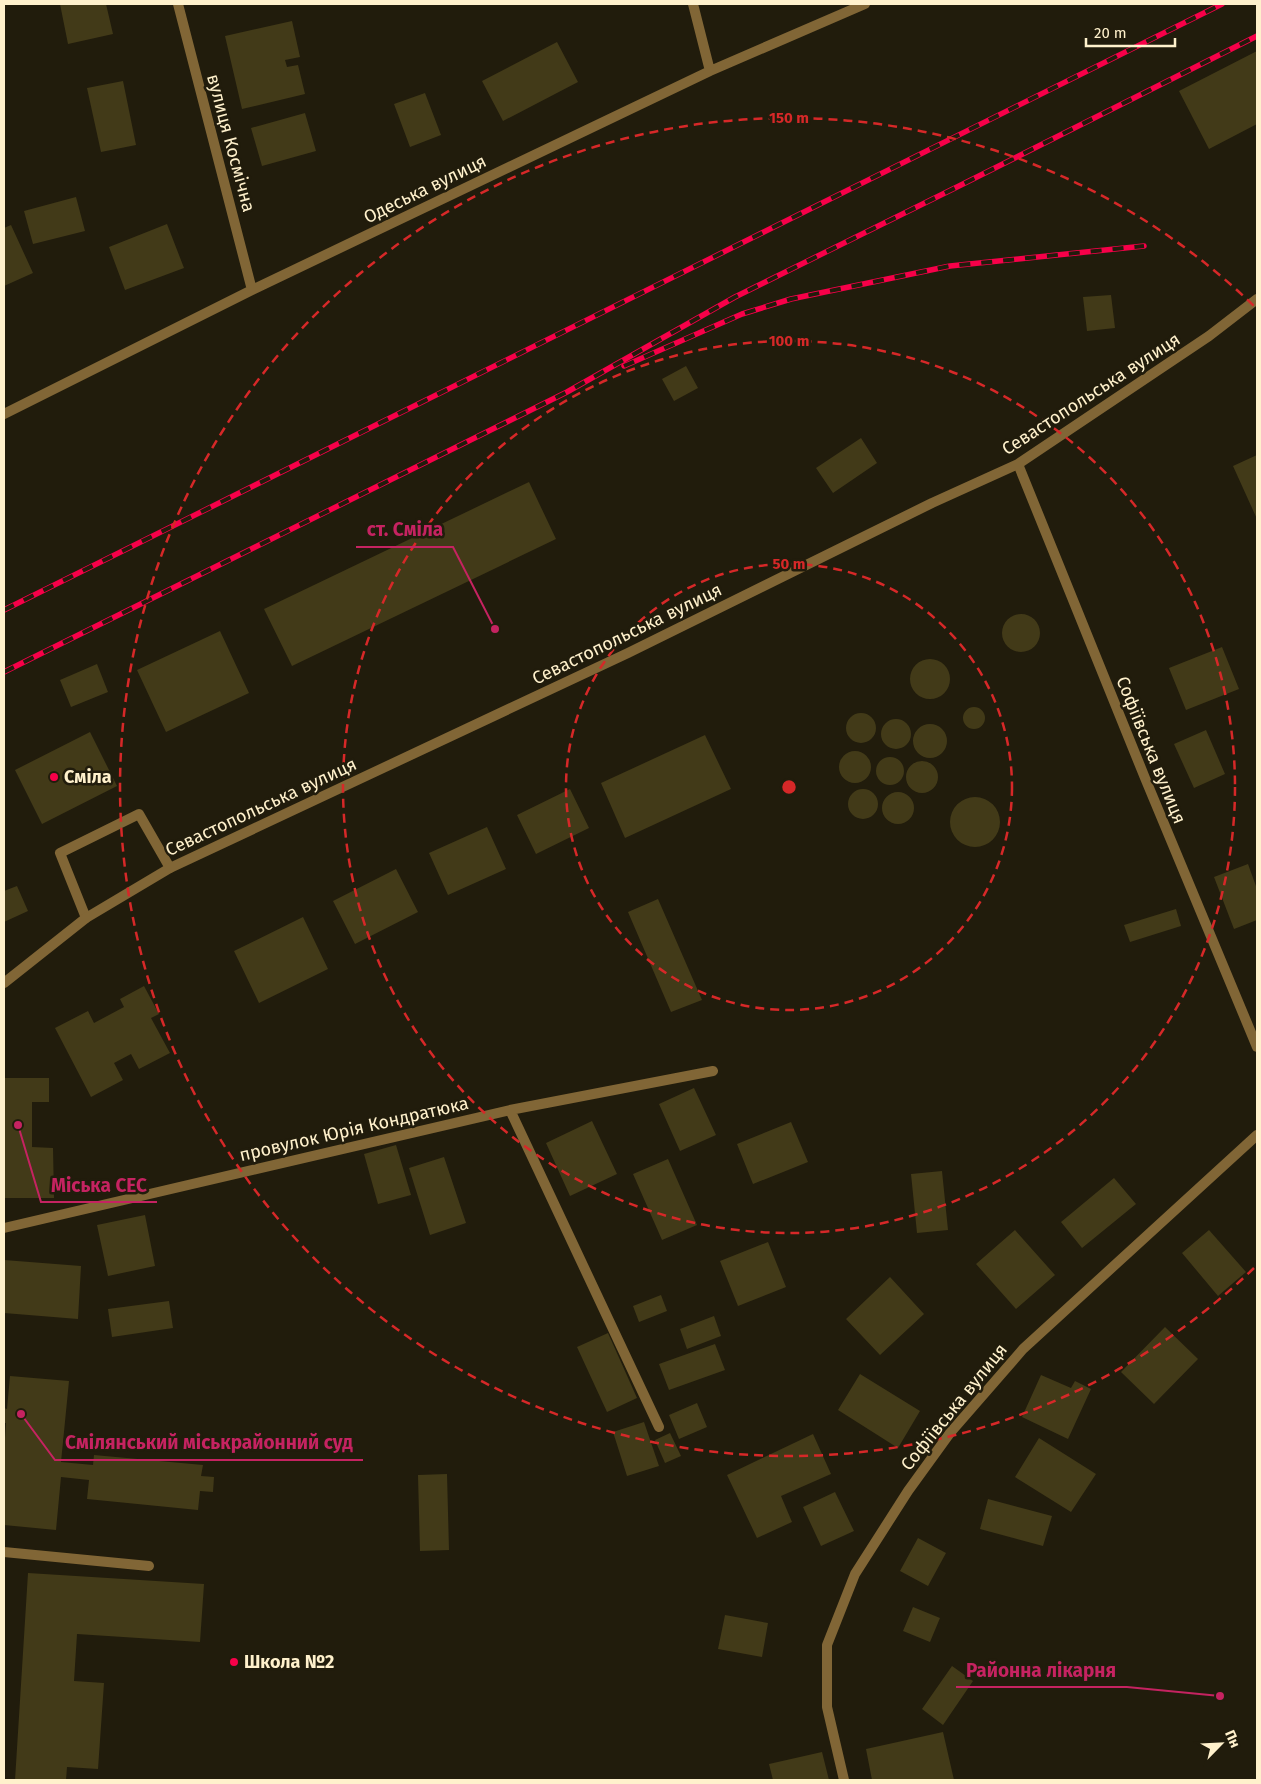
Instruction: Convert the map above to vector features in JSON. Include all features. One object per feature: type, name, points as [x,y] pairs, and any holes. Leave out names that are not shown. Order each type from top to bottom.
[{"type":"street","name":"вулиця Космічна","points":[[178,4],[252,290]]},
{"type":"street","points":[[693,4],[710,71]]},
{"type":"street","name":"Одеська вулиця","points":[[4,414],[252,290],[710,71],[865,4]]},
{"type":"street","name":"Севастопольська вулиця","points":[[4,983],[86,918],[170,868],[628,653],[932,503],[1018,464],[1209,336],[1257,299]]},
{"type":"street","name":"Софіївська вулиця","points":[[1018,464],[1141,769],[1257,1047]]},
{"type":"street","points":[[86,918],[60,853],[139,814],[170,868]]},
{"type":"street","name":"провулок Юрія Кондратюка","points":[[4,1228],[510,1110],[713,1071]]},
{"type":"street","points":[[510,1110],[659,1427]]},
{"type":"street","name":"Софіївська вулиця","points":[[844,1780],[827,1707],[827,1645],[855,1574],[903,1499],[950,1433],[1022,1349],[1257,1134]]},
{"type":"street","points":[[4,1552],[150,1566]]},
{"type":"building","points":[[60,4],[106,4],[113,34],[68,44]]},
{"type":"building","points":[[292,21],[300,57],[285,60],[287,67],[298,65],[305,94],[242,109],[225,36]]},
{"type":"building","points":[[557,42],[578,82],[503,121],[482,81]]},
{"type":"building","points":[[1257,51],[1257,124],[1209,149],[1179,91]]},
{"type":"building","points":[[123,81],[136,145],[101,152],[87,88]]},
{"type":"building","points":[[425,93],[441,135],[410,147],[394,104]]},
{"type":"building","points":[[305,113],[316,151],[262,166],[251,128]]},
{"type":"building","points":[[76,197],[85,231],[33,244],[24,211]]},
{"type":"building","points":[[167,224],[184,268],[125,290],[109,247]]},
{"type":"building","points":[[11,225],[33,273],[4,286],[4,228]]},
{"type":"building","points":[[1111,295],[1115,328],[1087,331],[1083,297]]},
{"type":"building","points":[[686,366],[698,388],[674,401],[662,379]]},
{"type":"building","points":[[861,438],[877,463],[833,493],[816,468]]},
{"type":"building","points":[[1257,455],[1257,519],[1233,466]]},
{"type":"building","points":[[529,482],[556,539],[292,666],[264,609]]},
{"type":"building","points":[[1021,614],[1035,619],[1040,633],[1035,647],[1021,652],[1007,647],[1002,633],[1007,619]]},
{"type":"building","points":[[220,631],[249,693],[166,732],[137,670]]},
{"type":"building","points":[[1222,647],[1239,689],[1186,710],[1169,668]]},
{"type":"building","points":[[930,659],[944,665],[950,679],[944,693],[930,699],[916,693],[910,679],[916,665]]},
{"type":"building","points":[[97,664],[108,692],[71,707],[60,680]]},
{"type":"building","points":[[974,707],[982,710],[985,718],[982,726],[974,729],[966,726],[963,718],[966,710]]},
{"type":"building","points":[[861,713],[872,717],[876,728],[872,739],[861,743],[850,739],[846,728],[850,717]]},
{"type":"building","points":[[896,719],[907,723],[911,734],[907,745],[896,749],[885,745],[881,734],[885,723]]},
{"type":"building","points":[[930,724],[942,729],[947,741],[942,753],[930,758],[918,753],[913,741],[918,729]]},
{"type":"building","points":[[1206,730],[1225,774],[1194,788],[1174,744]]},
{"type":"building","points":[[90,732],[117,786],[42,824],[15,770]]},
{"type":"building","points":[[705,735],[731,789],[625,838],[601,783]]},
{"type":"building","points":[[855,751],[867,755],[871,767],[867,779],[855,783],[843,779],[839,767],[843,755]]},
{"type":"building","points":[[890,757],[900,761],[904,771],[900,781],[890,785],[880,781],[876,771],[880,761]]},
{"type":"building","points":[[922,761],[928,762],[933,766],[937,771],[937,783],[933,788],[928,792],[922,793],[916,792],[911,788],[907,783],[906,777],[907,771],[911,766],[916,762]]},
{"type":"building","points":[[570,789],[589,828],[536,854],[517,815]]},
{"type":"building","points":[[863,789],[869,790],[877,798],[877,810],[869,818],[863,819],[857,818],[849,810],[848,804],[849,798],[857,790]]},
{"type":"building","points":[[898,792],[904,793],[909,797],[913,802],[913,814],[909,819],[904,823],[898,824],[892,823],[887,819],[883,814],[882,808],[883,802],[887,797],[892,793]]},
{"type":"building","points":[[975,797],[993,804],[1000,822],[993,840],[975,847],[957,840],[950,822],[957,804]]},
{"type":"building","points":[[487,827],[506,869],[448,895],[429,853]]},
{"type":"building","points":[[1248,864],[1257,889],[1257,920],[1234,929],[1214,877]]},
{"type":"building","points":[[396,869],[418,912],[355,944],[333,901]]},
{"type":"building","points":[[17,886],[28,911],[4,922],[4,891]]},
{"type":"building","points":[[658,899],[702,1000],[671,1012],[628,912]]},
{"type":"building","points":[[1176,909],[1181,926],[1130,942],[1124,925]]},
{"type":"building","points":[[303,917],[328,969],[259,1003],[234,951]]},
{"type":"building","points":[[144,986],[159,1014],[151,1018],[170,1053],[139,1069],[131,1054],[114,1063],[123,1080],[91,1097],[55,1028],[88,1011],[94,1023],[124,1007],[120,999]]},
{"type":"building","points":[[4,1078],[49,1078],[49,1102],[32,1102],[32,1147],[53,1148],[54,1198],[4,1198]]},
{"type":"building","points":[[694,1088],[716,1135],[680,1151],[659,1104]]},
{"type":"building","points":[[592,1121],[617,1174],[570,1196],[546,1143]]},
{"type":"building","points":[[791,1122],[808,1162],[753,1184],[737,1144]]},
{"type":"building","points":[[396,1145],[411,1195],[378,1204],[364,1154]]},
{"type":"building","points":[[444,1157],[466,1223],[430,1235],[409,1168]]},
{"type":"building","points":[[668,1159],[697,1225],[662,1240],[633,1174]]},
{"type":"building","points":[[942,1171],[948,1230],[917,1233],[911,1174]]},
{"type":"building","points":[[1114,1178],[1136,1204],[1082,1248],[1061,1222]]},
{"type":"building","points":[[145,1215],[155,1266],[108,1276],[97,1225]]},
{"type":"building","points":[[1015,1230],[1055,1275],[1016,1309],[976,1264]]},
{"type":"building","points":[[1209,1230],[1246,1272],[1218,1296],[1182,1253]]},
{"type":"building","points":[[768,1242],[786,1287],[738,1306],[720,1261]]},
{"type":"building","points":[[4,1260],[81,1266],[78,1319],[4,1313]]},
{"type":"building","points":[[890,1277],[924,1314],[880,1355],[846,1319]]},
{"type":"building","points":[[661,1295],[667,1311],[639,1322],[633,1306]]},
{"type":"building","points":[[169,1301],[173,1328],[112,1337],[108,1309]]},
{"type":"building","points":[[714,1316],[721,1336],[687,1349],[680,1329]]},
{"type":"building","points":[[1165,1327],[1198,1359],[1154,1404],[1121,1372]]},
{"type":"building","points":[[608,1333],[637,1398],[607,1412],[577,1347]]},
{"type":"building","points":[[715,1344],[725,1370],[669,1390],[659,1364]]},
{"type":"building","points":[[860,1374],[920,1411],[898,1448],[838,1410]]},
{"type":"building","points":[[1041,1375],[1071,1388],[1075,1381],[1091,1389],[1068,1439],[1022,1417]]},
{"type":"building","points":[[10,1376],[69,1381],[61,1462],[93,1465],[94,1455],[203,1465],[201,1476],[214,1477],[213,1492],[200,1491],[198,1510],[87,1499],[89,1480],[61,1477],[56,1530],[4,1525],[6,1423],[4,1423],[4,1408],[7,1409]]},
{"type":"building","points":[[697,1403],[707,1427],[679,1439],[669,1415]]},
{"type":"building","points":[[644,1422],[659,1466],[627,1476],[613,1432]]},
{"type":"building","points":[[670,1433],[681,1456],[665,1463],[655,1440]]},
{"type":"building","points":[[813,1434],[831,1474],[781,1496],[792,1522],[757,1538],[727,1475]]},
{"type":"building","points":[[1039,1438],[1096,1474],[1071,1512],[1015,1477]]},
{"type":"building","points":[[447,1474],[449,1550],[420,1551],[418,1475]]},
{"type":"building","points":[[835,1492],[854,1531],[821,1546],[803,1507]]},
{"type":"building","points":[[988,1499],[1052,1516],[1043,1546],[980,1529]]},
{"type":"building","points":[[918,1538],[946,1553],[928,1586],[900,1571]]},
{"type":"building","points":[[28,1573],[204,1584],[200,1642],[77,1634],[74,1681],[104,1683],[98,1769],[67,1767],[66,1780],[15,1780]]},
{"type":"building","points":[[913,1607],[940,1618],[930,1642],[903,1631]]},
{"type":"building","points":[[725,1615],[768,1623],[762,1657],[718,1649]]},
{"type":"building","points":[[952,1666],[973,1681],[943,1725],[922,1709]]},
{"type":"building","points":[[943,1732],[954,1780],[872,1780],[866,1749]]},
{"type":"building","points":[[822,1752],[829,1780],[773,1780],[769,1764]]},
{"type":"railway","points":[[4,610],[1222,4]]},
{"type":"railway","points":[[4,672],[567,392],[735,297],[1257,36]]},
{"type":"railway","points":[[624,366],[742,314],[791,299],[950,266],[1144,246]]},
{"type":"place","name":"ст. Сміла","points":[[495,629]]},
{"type":"place","name":"Сміла","points":[[54,777]]},
{"type":"place","name":"Міська СЕС","points":[[18,1125]]},
{"type":"place","name":"Смілянський міськрайонний суд","points":[[21,1414]]},
{"type":"place","name":"Школа №2","points":[[234,1662]]},
{"type":"place","name":"Районна лікарня","points":[[1220,1696]]}]
